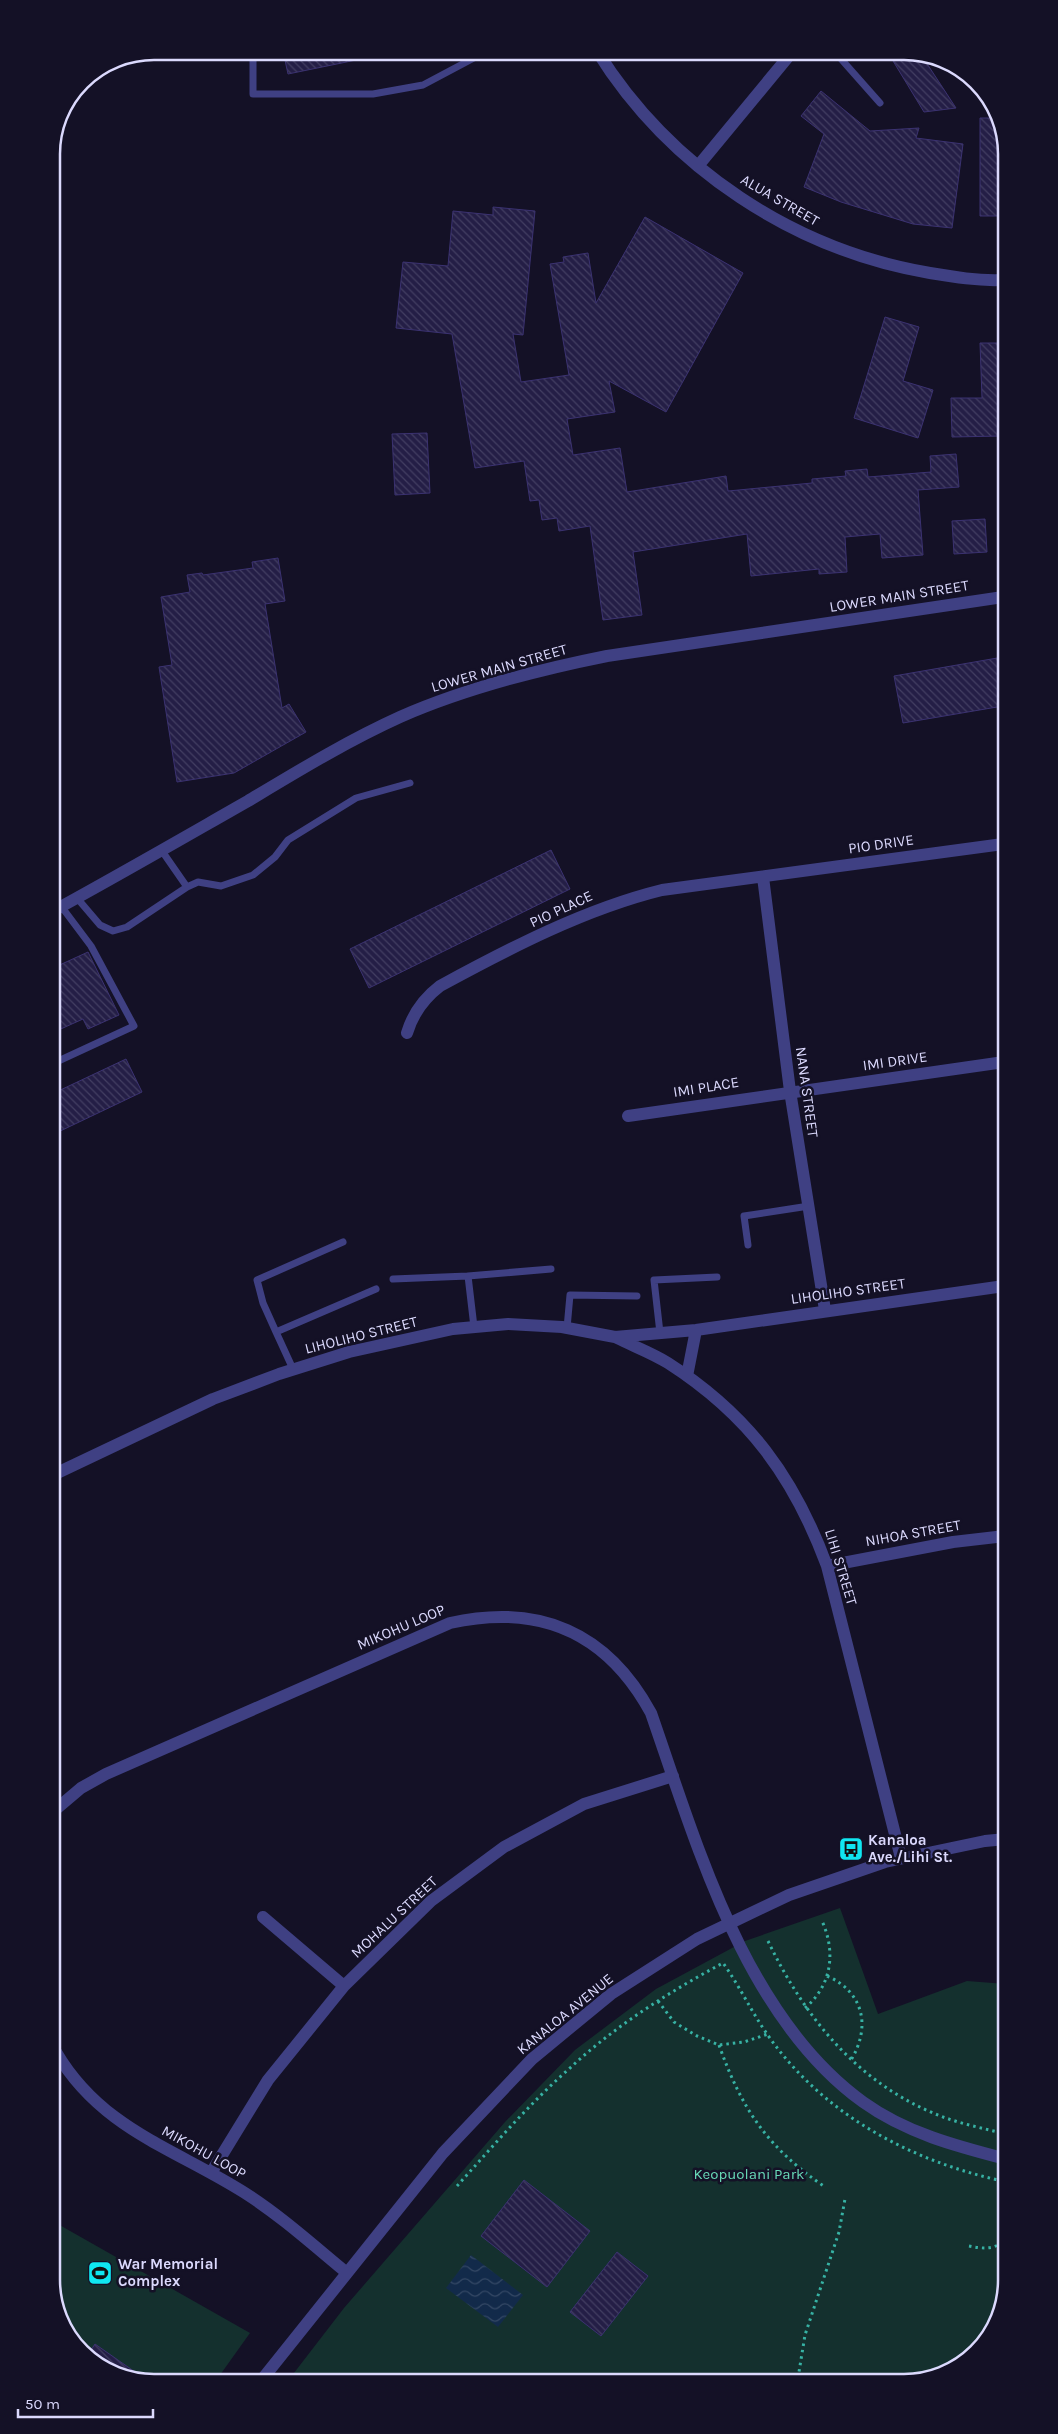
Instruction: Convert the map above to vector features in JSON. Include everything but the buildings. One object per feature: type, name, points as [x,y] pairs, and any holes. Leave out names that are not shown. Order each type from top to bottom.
[{"type":"street","name":"ALUA STREET","points":[[603,60],[615,80],[646,118],[698,166],[744,200],[782,223],[810,237],[858,256],[931,273],[998,280]]},
{"type":"street","points":[[698,166],[786,60]]},
{"type":"street","name":"LOWER MAIN STREET","points":[[60,907],[162,851],[338,747],[400,717],[451,696],[555,666],[607,656],[998,598]]},
{"type":"street","name":"PIO DRIVE","points":[[763,877],[998,845]]},
{"type":"street","name":"PIO PLACE","points":[[407,1033],[410,1022],[423,1002],[440,986],[589,912],[625,899],[662,890],[763,877]]},
{"type":"street","name":"NANA STREET","points":[[763,877],[790,1091],[826,1310]]},
{"type":"street","name":"IMI DRIVE","points":[[790,1091],[998,1063]]},
{"type":"street","name":"IMI PLACE","points":[[628,1116],[790,1091]]},
{"type":"street","name":"LIHOLIHO STREET","points":[[60,1472],[213,1400],[293,1369],[349,1352],[453,1329],[508,1324],[567,1328],[615,1337],[696,1330],[998,1287]]},
{"type":"street","points":[[687,1376],[696,1330]]},
{"type":"street","name":"LIHI STREET","points":[[615,1337],[666,1362],[713,1394],[754,1434],[788,1480],[814,1530],[827,1566],[901,1858]]},
{"type":"street","name":"NIHOA STREET","points":[[827,1566],[953,1542],[998,1537]]},
{"type":"street","name":"MIKOHU LOOP","points":[[60,1806],[81,1788],[106,1774],[450,1623],[476,1617],[502,1615],[538,1620],[580,1636],[602,1651],[622,1669],[638,1690],[651,1713],[728,1924],[774,2006],[795,2038],[827,2072],[863,2102],[904,2126],[947,2144],[998,2157]]},
{"type":"street","name":"MOHALU STREET","points":[[211,2173],[268,2080],[344,1986],[431,1901],[504,1848],[584,1804],[673,1776]]},
{"type":"street","name":"KANALOA AVENUE","points":[[266,2374],[443,2153],[532,2059],[611,1994],[697,1939],[789,1895],[901,1858],[998,1840]]},
{"type":"street","points":[[263,1917],[344,1986]]},
{"type":"street","name":"MIKOHU LOOP","points":[[60,2058],[85,2092],[109,2115],[137,2134],[211,2173],[280,2217],[346,2272]]},
{"type":"lane","points":[[253,60],[254,94],[373,94],[423,85],[467,61]]},
{"type":"lane","points":[[841,60],[880,103]]},
{"type":"lane","points":[[77,898],[100,925],[113,931],[126,927],[187,887],[198,882],[221,886],[253,874],[275,857],[288,840],[356,798],[410,783]]},
{"type":"lane","points":[[162,851],[187,887]]},
{"type":"lane","points":[[60,912],[91,946],[134,1026],[60,1060]]},
{"type":"lane","points":[[748,1245],[744,1216],[809,1206]]},
{"type":"lane","points":[[293,1369],[263,1303],[257,1280],[343,1242]]},
{"type":"lane","points":[[393,1278],[468,1276],[551,1269]]},
{"type":"lane","points":[[468,1276],[474,1327]]},
{"type":"lane","points":[[660,1333],[654,1280],[716,1277]]},
{"type":"lane","points":[[276,1332],[376,1289]]},
{"type":"lane","points":[[567,1328],[570,1295],[637,1296]]},
{"type":"path","points":[[805,2008],[819,1993],[827,1976],[831,1952],[822,1921]]},
{"type":"path","points":[[768,1942],[785,1977],[805,2008],[825,2034],[851,2060],[888,2088],[933,2113],[957,2122],[998,2132]]},
{"type":"path","points":[[457,2186],[517,2120],[569,2068],[610,2034],[658,2002],[723,1963]]},
{"type":"path","points":[[827,1976],[844,1985],[859,2008],[862,2035],[851,2060]]},
{"type":"path","points":[[658,2002],[674,2022],[719,2046],[744,2042],[768,2034]]},
{"type":"path","points":[[719,2046],[732,2083],[752,2117],[777,2148],[824,2187]]},
{"type":"path","points":[[799,2374],[805,2335],[839,2232],[845,2198]]},
{"type":"path","points":[[969,2246],[992,2248],[998,2245]]},
{"type":"green space","name":"Keopuolani Park","points":[[840,1908],[878,2014],[967,1981],[998,1983],[998,2280],[995,2304],[991,2316],[971,2347],[946,2364],[934,2369],[910,2374],[293,2374],[344,2308],[505,2122],[575,2050],[656,1989],[745,1941]]},
{"type":"green space","name":"War Memorial Complex","points":[[60,2225],[250,2333],[221,2374],[148,2374],[124,2369],[112,2364],[87,2347],[70,2322],[65,2310],[60,2280]]},
{"type":"water","points":[[471,2255],[523,2295],[498,2327],[446,2288]]},
{"type":"place","name":"Kanaloa Ave./Lihi St.","points":[[851,1849]]},
{"type":"place","name":"War Memorial Complex","points":[[100,2273]]}]
